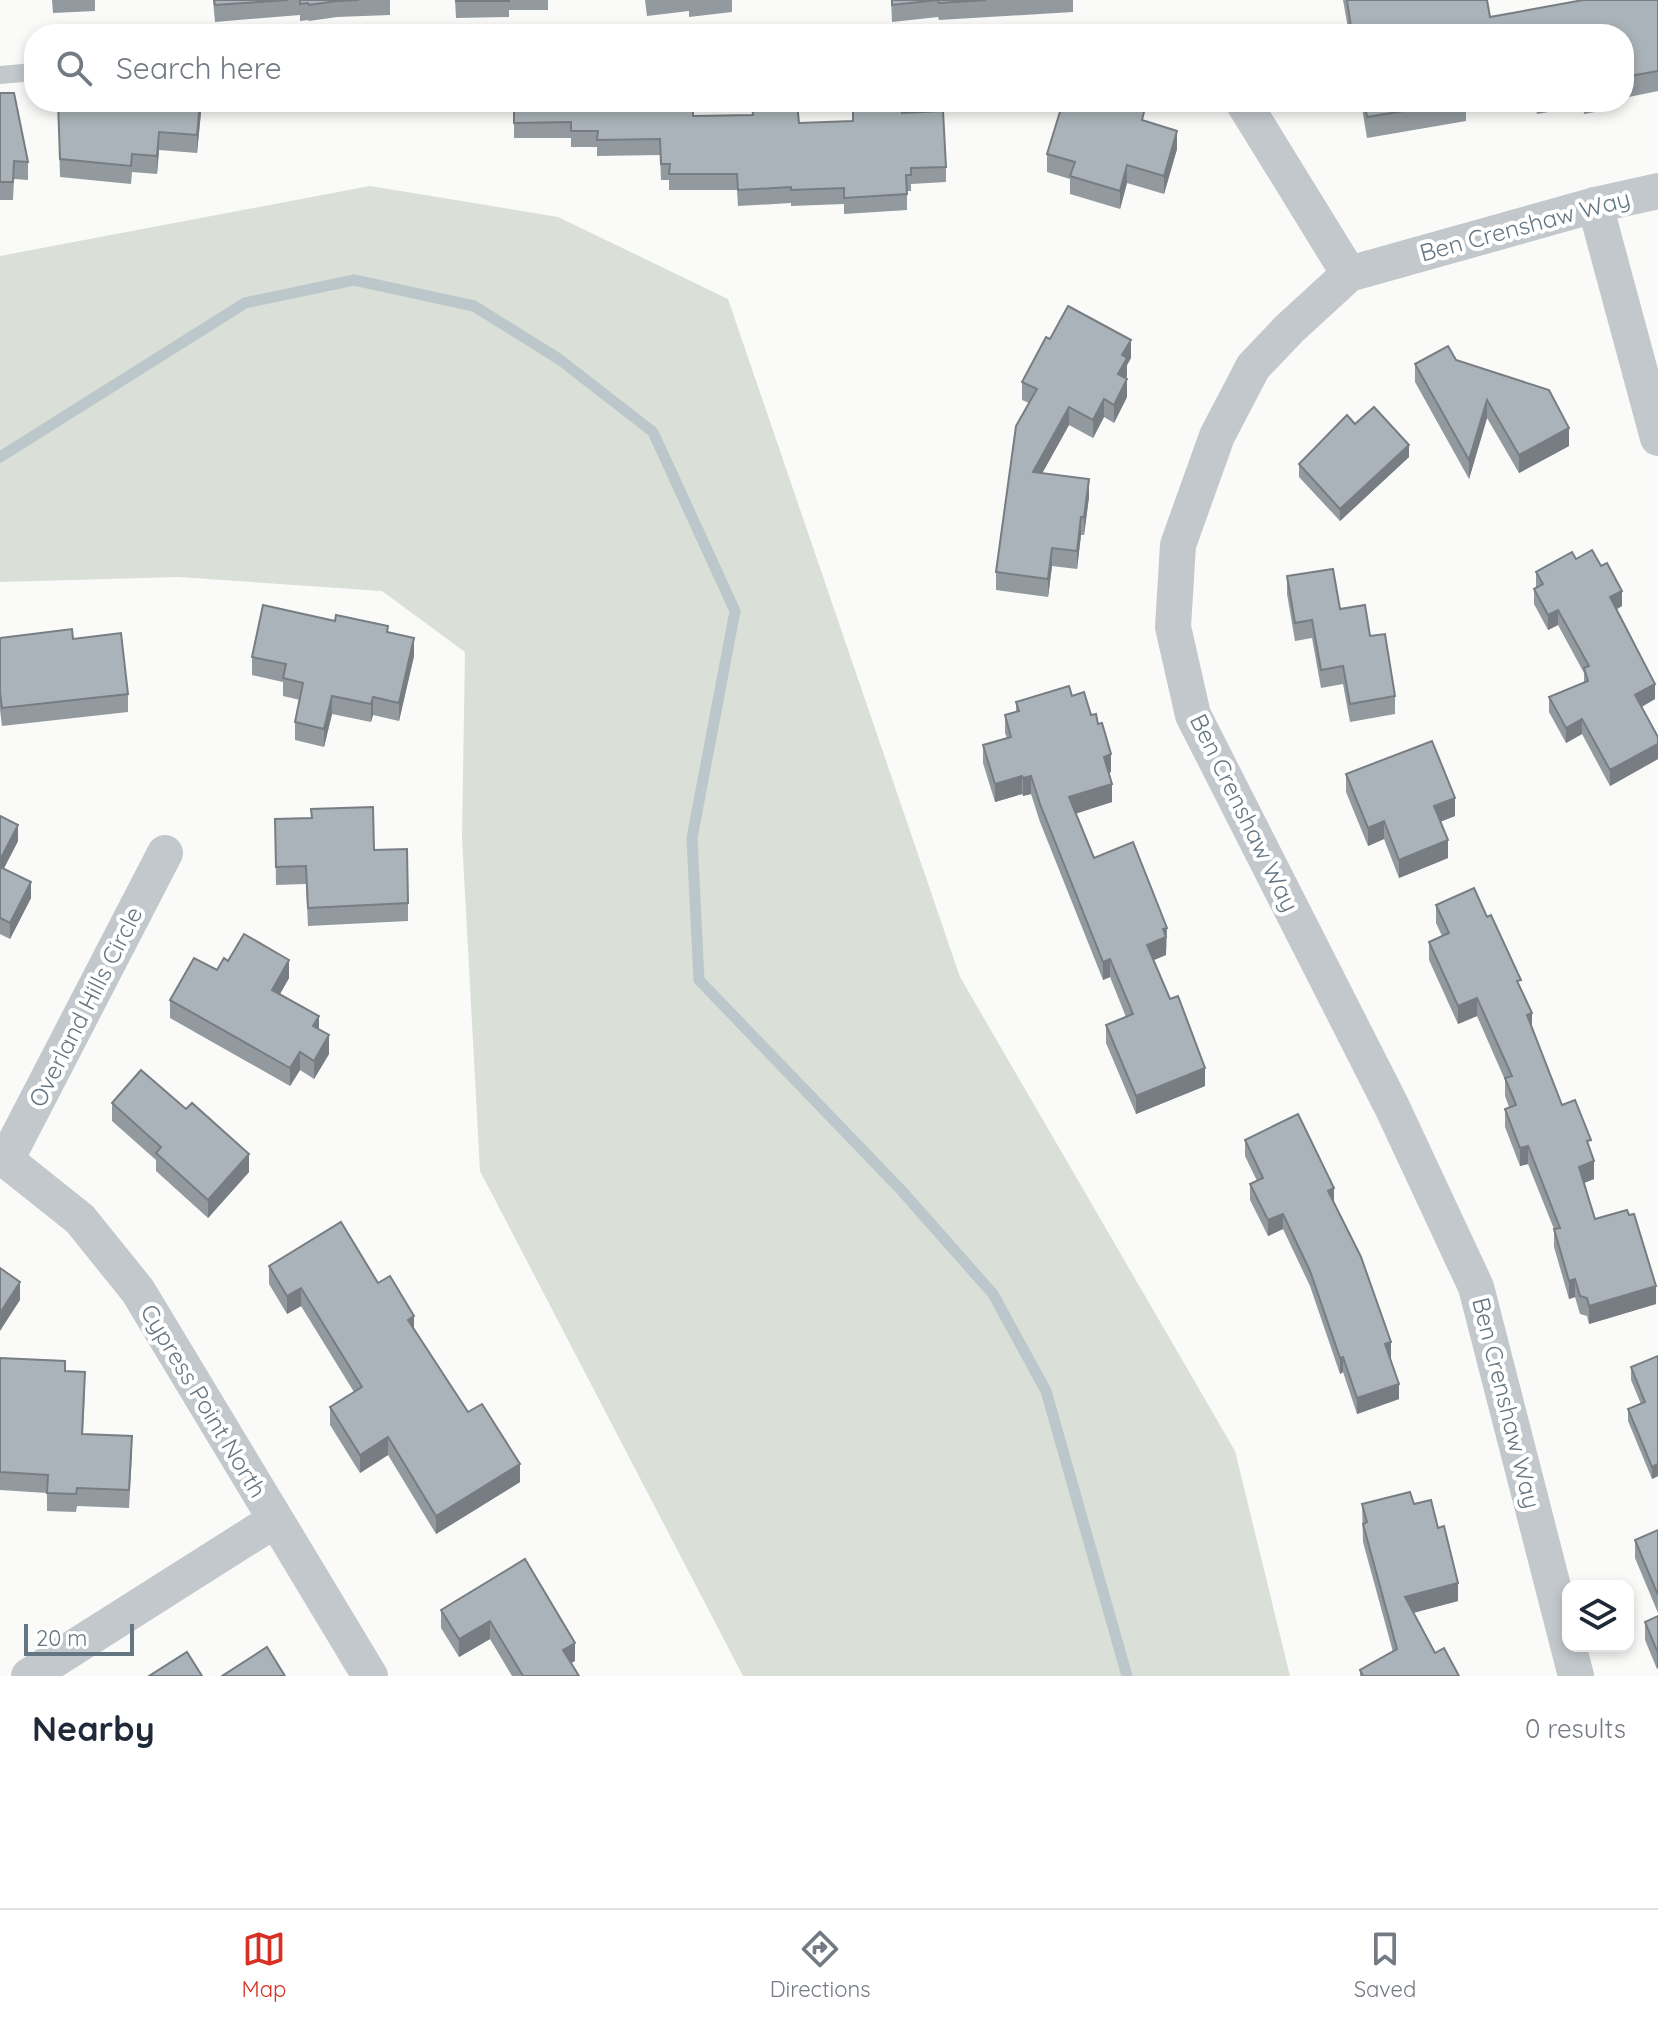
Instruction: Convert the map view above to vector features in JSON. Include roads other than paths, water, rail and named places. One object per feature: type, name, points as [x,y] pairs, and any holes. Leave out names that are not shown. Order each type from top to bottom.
[{"type":"street","points":[[1249,112],[1349,274]]},
{"type":"street","name":"Ben Crenshaw Way","points":[[1576,1676],[1476,1287],[1392,1107],[1193,715],[1173,627],[1178,545],[1217,436],[1253,367],[1349,274],[1595,205],[1658,191]]},
{"type":"street","points":[[1595,205],[1658,438]]},
{"type":"street","name":"Overland Hills Circle","points":[[3,1159],[165,853]]},
{"type":"street","name":"Cypress Point North","points":[[3,1159],[80,1219],[138,1291],[370,1676]]},
{"type":"street","points":[[29,1676],[275,1520]]},
{"type":"lane","points":[[0,75],[24,73]]},
{"type":"waterway","points":[[0,457],[245,303],[354,280],[474,306],[559,359],[653,432],[735,611],[692,838],[699,980],[902,1191],[993,1294],[1046,1391],[1127,1676]]}]
